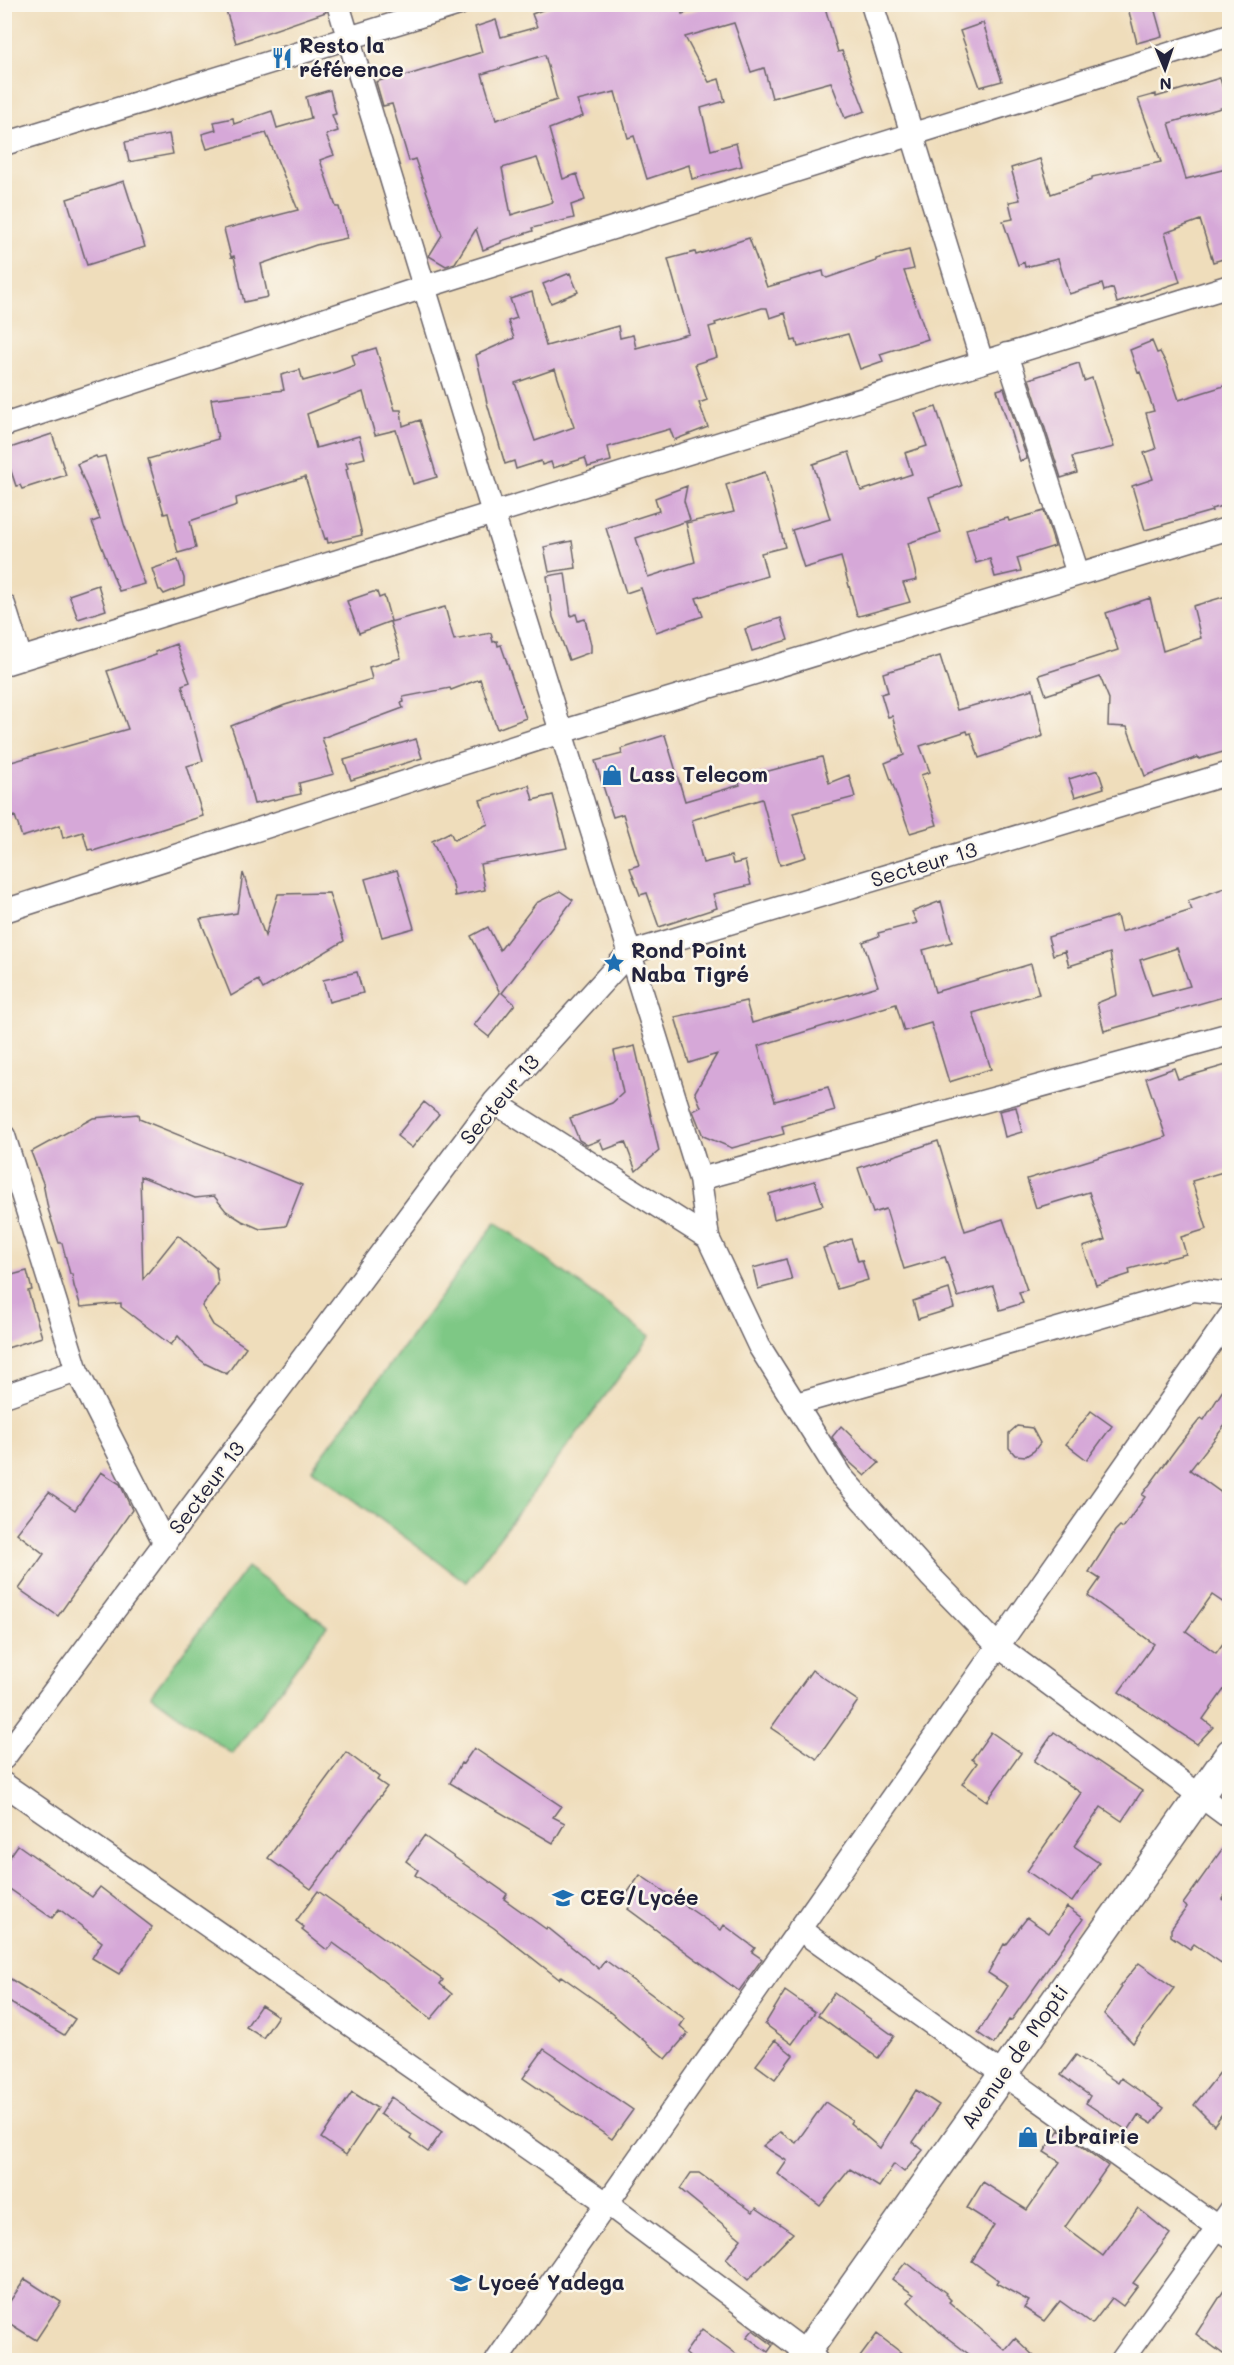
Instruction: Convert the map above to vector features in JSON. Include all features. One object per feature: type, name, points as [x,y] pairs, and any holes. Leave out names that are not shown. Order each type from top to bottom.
[{"type":"street","points":[[338,4],[700,1179],[708,1238],[759,1346],[840,1475],[930,1576],[998,1646],[1230,1818]]},
{"type":"street","points":[[4,144],[459,4]]},
{"type":"street","points":[[872,4],[982,362]]},
{"type":"street","points":[[4,425],[424,287],[1230,35]]},
{"type":"street","points":[[4,605],[13,661],[1230,286]]},
{"type":"street","points":[[1007,354],[1078,574]]},
{"type":"street","points":[[4,911],[561,732],[1230,528]]},
{"type":"street","name":"Secteur 13","points":[[4,1758],[494,1102],[629,952],[1230,773]]},
{"type":"street","points":[[700,1179],[1230,1034]]},
{"type":"street","points":[[494,1102],[708,1238]]},
{"type":"street","points":[[5,1141],[77,1371],[165,1544]]},
{"type":"street","points":[[796,1404],[1194,1290],[1230,1294]]},
{"type":"street","points":[[498,2361],[1230,1316]]},
{"type":"street","points":[[4,1396],[77,1371]]},
{"type":"street","name":"Avenue de Mopti","points":[[808,2358],[1003,2074],[1230,1753]]},
{"type":"street","points":[[4,1784],[608,2204],[808,2358]]},
{"type":"street","points":[[800,1929],[1003,2074],[1225,2224],[1122,2361]]},
{"type":"green space","points":[[496,1222],[650,1336],[466,1582],[312,1469]]},
{"type":"green space","points":[[247,1567],[327,1626],[232,1754],[151,1695]]},
{"type":"building","points":[[224,4],[325,4],[326,12],[236,43]]},
{"type":"building","points":[[558,4],[680,4],[682,14],[715,4],[824,4],[838,52],[842,51],[865,111],[845,118],[831,82],[772,98],[764,68],[751,72],[734,23],[685,37],[709,82],[719,79],[725,101],[701,108],[711,150],[736,143],[742,166],[692,179],[689,165],[647,179],[634,136],[628,138],[615,92],[577,101],[583,116],[549,129],[563,179],[577,174],[585,200],[571,205],[574,218],[532,228],[533,231],[501,241],[483,250],[476,229],[455,263],[446,266],[429,256],[442,235],[415,159],[409,161],[392,104],[383,106],[376,82],[394,76],[395,79],[482,52],[475,27],[496,20],[501,37],[537,27],[532,14]],"holes":[[[545,55],[557,100],[496,120],[482,74]],[[537,158],[553,202],[511,215],[502,168]]]},
{"type":"building","points":[[1140,4],[1153,4],[1162,36],[1137,43],[1128,8]]},
{"type":"building","points":[[983,23],[1002,81],[980,87],[960,31]]},
{"type":"building","points":[[1220,78],[1228,106],[1169,123],[1186,179],[1230,168],[1230,257],[1213,262],[1200,220],[1165,233],[1180,282],[1117,303],[1113,288],[1104,291],[1102,284],[1069,294],[1058,259],[1025,267],[1024,262],[1018,265],[1003,221],[1013,219],[1009,202],[1020,200],[1011,168],[1040,159],[1051,194],[1092,180],[1092,177],[1161,162],[1138,99],[1156,94],[1156,97]]},
{"type":"building","points":[[330,90],[336,114],[332,115],[338,131],[326,135],[334,155],[320,160],[336,207],[339,207],[347,238],[316,245],[261,264],[268,297],[244,302],[234,256],[231,257],[224,229],[298,210],[266,133],[207,149],[202,134],[216,130],[214,122],[233,118],[234,124],[272,111],[277,128],[311,118],[306,97]]},
{"type":"building","points":[[169,134],[173,154],[129,162],[125,142]]},
{"type":"building","points":[[124,181],[145,247],[87,265],[67,199]]},
{"type":"building","points":[[749,238],[767,287],[823,271],[827,278],[876,261],[876,259],[909,250],[914,269],[904,271],[928,339],[880,354],[883,361],[860,369],[848,334],[798,347],[796,340],[792,341],[785,313],[770,318],[767,308],[762,308],[709,327],[717,357],[695,364],[707,400],[699,403],[708,427],[674,440],[670,429],[608,447],[611,461],[588,467],[585,458],[553,468],[551,462],[542,465],[541,461],[516,469],[514,461],[505,464],[476,355],[514,338],[508,321],[517,318],[510,299],[532,292],[546,346],[618,326],[620,338],[633,335],[636,348],[689,334],[668,259],[695,252],[696,255]],"holes":[[[555,369],[574,427],[535,441],[515,383]]]},
{"type":"building","points":[[570,273],[578,292],[551,303],[543,284]]},
{"type":"building","points":[[1152,341],[1157,353],[1160,352],[1167,365],[1179,400],[1230,384],[1230,504],[1145,530],[1132,486],[1153,479],[1144,453],[1156,449],[1146,413],[1154,411],[1130,350]]},
{"type":"building","points":[[376,348],[395,410],[401,410],[403,426],[420,420],[437,477],[413,484],[396,430],[375,435],[363,392],[307,414],[316,448],[359,436],[365,458],[346,463],[348,468],[346,469],[362,535],[328,543],[305,477],[236,498],[237,505],[190,521],[196,548],[178,553],[168,513],[164,514],[148,459],[218,439],[211,399],[284,390],[281,375],[300,370],[303,381],[336,372],[355,365],[352,355]]},
{"type":"building","points":[[1079,363],[1084,381],[1092,378],[1114,447],[1072,457],[1077,473],[1061,478],[1029,379]]},
{"type":"building","points":[[1004,388],[1027,459],[1020,461],[997,390]]},
{"type":"building","points":[[936,407],[962,486],[929,497],[941,532],[908,543],[917,580],[903,583],[910,602],[859,616],[841,557],[804,568],[792,530],[830,519],[813,464],[849,452],[861,491],[912,474],[905,453],[927,446],[915,413]]},
{"type":"building","points":[[52,434],[66,475],[22,489],[20,485],[16,486],[4,450]]},
{"type":"building","points":[[96,456],[97,458],[105,456],[124,524],[145,584],[119,591],[92,522],[100,519],[77,464]]},
{"type":"building","points":[[765,472],[785,547],[761,553],[767,576],[696,598],[703,616],[656,632],[641,588],[626,593],[606,528],[659,511],[655,498],[687,486],[684,501],[690,520],[636,538],[648,577],[695,562],[686,523],[734,512],[726,485]]},
{"type":"building","points":[[1044,511],[1055,546],[1017,558],[1021,571],[995,577],[990,559],[976,563],[966,529],[1008,518],[1009,521]]},
{"type":"building","points":[[572,541],[576,568],[549,572],[544,547]]},
{"type":"building","points":[[178,560],[184,586],[164,594],[159,590],[152,569]]},
{"type":"building","points":[[565,573],[571,616],[576,614],[578,621],[585,619],[591,645],[591,652],[569,660],[553,617],[547,576]]},
{"type":"building","points":[[98,585],[106,610],[78,619],[69,595]]},
{"type":"building","points":[[377,592],[379,598],[384,596],[391,621],[359,633],[347,601]]},
{"type":"building","points":[[1230,595],[1230,750],[1199,759],[1198,757],[1145,776],[1127,727],[1108,726],[1109,699],[1100,677],[1046,695],[1039,675],[1118,650],[1106,613],[1150,598],[1163,651],[1201,638],[1193,606]]},
{"type":"building","points":[[445,607],[454,640],[491,633],[493,642],[497,641],[498,646],[501,645],[526,718],[497,729],[480,679],[451,690],[450,688],[403,697],[404,702],[401,703],[403,708],[322,738],[334,774],[299,783],[301,794],[254,804],[231,726],[285,705],[372,679],[369,667],[401,658],[390,622]]},
{"type":"building","points":[[781,618],[788,640],[752,651],[745,629]]},
{"type":"building","points":[[176,644],[190,682],[182,685],[203,761],[187,766],[203,816],[93,851],[88,850],[83,832],[63,838],[60,825],[22,837],[15,816],[4,821],[4,764],[128,729],[107,671],[156,655],[155,652]]},
{"type":"building","points":[[940,656],[957,710],[1033,689],[1043,736],[979,758],[971,733],[968,734],[967,731],[920,746],[930,772],[921,775],[937,825],[910,833],[885,763],[904,755],[892,716],[888,717],[881,694],[888,692],[883,673]]},
{"type":"building","points":[[665,735],[685,801],[740,785],[738,779],[822,757],[829,783],[849,775],[855,797],[793,813],[806,857],[780,865],[762,799],[692,820],[703,863],[731,856],[733,864],[745,861],[751,885],[713,894],[717,908],[659,927],[647,893],[640,895],[630,868],[639,865],[623,814],[613,817],[595,761],[622,754],[621,749]]},
{"type":"building","points":[[416,739],[422,758],[351,780],[344,760]]},
{"type":"building","points":[[1098,770],[1104,788],[1075,797],[1069,779]]},
{"type":"building","points":[[529,785],[533,800],[553,795],[567,848],[480,864],[485,890],[455,896],[453,885],[432,841],[450,832],[454,840],[488,824],[480,800]]},
{"type":"building","points":[[397,870],[414,928],[382,937],[365,879]]},
{"type":"building","points":[[243,873],[265,936],[278,894],[329,893],[344,941],[263,989],[258,980],[231,996],[200,919],[237,913]]},
{"type":"building","points":[[1230,886],[1230,995],[1104,1031],[1097,1003],[1117,995],[1110,953],[1069,966],[1065,951],[1053,955],[1048,937],[1117,916],[1121,932],[1192,910],[1188,901]],"holes":[[[1177,948],[1190,986],[1152,996],[1140,960]]]},
{"type":"building","points":[[560,891],[573,900],[502,993],[515,1004],[489,1037],[474,1025],[500,993],[471,936],[488,927],[500,950],[536,903]]},
{"type":"building","points":[[941,901],[952,942],[923,950],[935,992],[1031,964],[1039,994],[973,1013],[991,1069],[949,1082],[931,1023],[904,1031],[896,1004],[758,1046],[775,1101],[828,1087],[835,1111],[782,1126],[784,1134],[732,1148],[703,1136],[693,1111],[701,1107],[695,1092],[717,1054],[689,1063],[675,1017],[746,1001],[752,1023],[878,986],[863,942],[879,936],[878,933],[917,923],[912,912]]},
{"type":"building","points":[[357,972],[363,993],[329,1002],[323,980]]},
{"type":"building","points":[[635,1046],[659,1151],[636,1171],[625,1142],[604,1150],[600,1140],[587,1145],[579,1140],[570,1118],[612,1103],[623,1093],[614,1051]]},
{"type":"building","points":[[1230,1064],[1230,1170],[1192,1181],[1207,1229],[1181,1237],[1186,1254],[1129,1269],[1130,1274],[1096,1285],[1083,1247],[1105,1240],[1089,1192],[1036,1208],[1027,1179],[1166,1137],[1146,1078],[1174,1068],[1178,1079]]},
{"type":"building","points":[[424,1102],[439,1114],[412,1148],[397,1136]]},
{"type":"building","points":[[1016,1107],[1022,1132],[1005,1137],[999,1111]]},
{"type":"building","points":[[138,1114],[139,1119],[302,1185],[286,1226],[260,1229],[226,1211],[214,1196],[195,1198],[140,1176],[143,1279],[178,1235],[216,1268],[218,1284],[202,1306],[213,1325],[246,1347],[227,1374],[198,1358],[178,1336],[171,1345],[121,1307],[121,1303],[81,1307],[62,1243],[59,1243],[48,1209],[43,1183],[31,1152],[93,1118]]},
{"type":"building","points":[[938,1141],[965,1231],[1003,1219],[1027,1290],[1019,1292],[1023,1303],[1000,1310],[993,1286],[958,1297],[945,1257],[904,1269],[886,1209],[873,1213],[858,1168]]},
{"type":"building","points":[[815,1181],[823,1205],[774,1219],[769,1194]]},
{"type":"building","points":[[851,1239],[858,1261],[862,1260],[868,1280],[837,1289],[823,1248]]},
{"type":"building","points":[[786,1259],[792,1280],[758,1289],[753,1268]]},
{"type":"building","points":[[27,1271],[32,1290],[28,1291],[42,1337],[4,1349],[4,1277]]},
{"type":"building","points":[[949,1289],[954,1308],[918,1319],[913,1301]]},
{"type":"building","points":[[1230,1379],[1230,1419],[1190,1470],[1230,1499],[1230,1607],[1212,1595],[1186,1631],[1216,1653],[1230,1634],[1230,1681],[1203,1719],[1213,1727],[1197,1744],[1119,1692],[1154,1644],[1088,1596],[1100,1579],[1089,1572],[1115,1531],[1120,1526],[1123,1528],[1145,1497],[1142,1495],[1178,1446],[1201,1418],[1204,1420]]},
{"type":"building","points":[[1091,1411],[1112,1426],[1087,1460],[1066,1444]]},
{"type":"building","points":[[841,1426],[879,1463],[865,1476],[844,1457],[832,1437]]},
{"type":"building","points":[[1017,1426],[1032,1428],[1040,1443],[1026,1456],[1015,1455],[1009,1448],[1009,1433]]},
{"type":"building","points":[[101,1472],[120,1484],[132,1510],[58,1616],[19,1589],[44,1554],[17,1533],[49,1492],[75,1510]]},
{"type":"building","points":[[812,1670],[858,1701],[817,1759],[771,1728]]},
{"type":"building","points":[[991,1732],[1021,1753],[987,1801],[962,1784],[977,1763],[972,1759]]},
{"type":"building","points":[[1054,1732],[1142,1791],[1122,1821],[1101,1807],[1074,1846],[1099,1863],[1072,1902],[1027,1871],[1081,1793],[1034,1761]]},
{"type":"building","points":[[474,1748],[561,1806],[553,1817],[565,1823],[553,1843],[450,1783],[461,1763],[463,1764]]},
{"type":"building","points":[[346,1752],[379,1777],[377,1780],[387,1787],[311,1889],[268,1858]]},
{"type":"building","points":[[424,1836],[507,1894],[504,1899],[546,1929],[547,1927],[599,1969],[605,1960],[685,2019],[680,2026],[688,2033],[666,2059],[599,2003],[561,1976],[559,1979],[494,1928],[415,1875],[418,1870],[406,1861]]},
{"type":"building","points":[[1230,1838],[1230,1888],[1222,1899],[1230,1904],[1230,1969],[1194,1944],[1190,1949],[1171,1936],[1171,1929],[1187,1907],[1183,1904]]},
{"type":"building","points":[[18,1845],[92,1897],[100,1887],[152,1927],[119,1974],[92,1958],[102,1942],[59,1909],[52,1918],[4,1885],[4,1865]]},
{"type":"building","points":[[640,1875],[721,1930],[724,1925],[755,1948],[752,1952],[762,1959],[739,1991],[628,1909],[631,1905],[623,1899]]},
{"type":"building","points":[[318,1891],[443,1980],[440,1984],[452,1994],[431,2019],[333,1943],[327,1950],[302,1930],[304,1927],[296,1921]]},
{"type":"building","points":[[1067,1907],[1083,1919],[994,2044],[978,2033],[1008,1986],[988,1973],[1004,1944],[1006,1945],[1027,1918],[1049,1933]]},
{"type":"building","points":[[1139,1963],[1174,1988],[1133,2043],[1104,2014],[1122,1987],[1120,1986]]},
{"type":"building","points":[[4,1975],[75,2019],[64,2035],[4,1999]]},
{"type":"building","points":[[785,1991],[815,2012],[792,2044],[765,2024]]},
{"type":"building","points":[[834,1993],[894,2036],[878,2058],[818,2015]]},
{"type":"building","points":[[261,2005],[278,2016],[263,2038],[246,2027]]},
{"type":"building","points":[[775,2040],[793,2055],[775,2079],[756,2065]]},
{"type":"building","points":[[544,2049],[633,2110],[612,2139],[523,2078]]},
{"type":"building","points":[[1076,2055],[1118,2083],[1121,2078],[1164,2108],[1152,2124],[1138,2115],[1128,2131],[1086,2103],[1090,2096],[1061,2075]]},
{"type":"building","points":[[1230,2060],[1230,2103],[1214,2125],[1194,2105]]},
{"type":"building","points":[[916,2090],[939,2105],[913,2142],[923,2150],[904,2172],[894,2164],[879,2187],[850,2169],[820,2206],[778,2174],[787,2161],[763,2146],[780,2132],[796,2143],[825,2102],[852,2120],[850,2123],[880,2148]]},
{"type":"building","points":[[352,2092],[377,2108],[346,2155],[321,2138]]},
{"type":"building","points":[[391,2097],[442,2132],[428,2152],[410,2139],[412,2135],[380,2114]]},
{"type":"building","points":[[1059,2130],[1108,2166],[1065,2227],[1103,2256],[1138,2208],[1170,2234],[1133,2283],[1138,2286],[1123,2306],[1112,2298],[1092,2324],[1060,2301],[1044,2321],[1024,2308],[1029,2301],[996,2283],[998,2280],[972,2261],[994,2225],[967,2208],[983,2182],[1027,2210],[1060,2162],[1044,2152]]},
{"type":"building","points":[[691,2173],[699,2173],[753,2212],[756,2208],[793,2233],[748,2280],[726,2259],[741,2239],[680,2189]]},
{"type":"building","points":[[906,2262],[946,2293],[951,2300],[949,2302],[1005,2350],[1015,2338],[1039,2361],[978,2361],[941,2333],[908,2302],[914,2295],[892,2279]]},
{"type":"building","points":[[25,2279],[61,2302],[36,2340],[4,2320],[4,2310]]},
{"type":"building","points":[[1230,2281],[1230,2359],[1196,2334]]},
{"type":"building","points":[[702,2329],[746,2361],[694,2361],[685,2353]]},
{"type":"building","points":[[753,2330],[773,2345],[768,2352],[747,2337]]},
{"type":"building","points":[[877,2334],[912,2361],[857,2361]]},
{"type":"place","name":"Resto la référence","points":[[282,58]]},
{"type":"place","name":"Lass Telecom","points":[[612,775]]},
{"type":"place","name":"Rond Point Naba Tigré","points":[[614,963]]},
{"type":"place","name":"CEG/Lycée","points":[[563,1898]]},
{"type":"place","name":"Librairie","points":[[1028,2137]]},
{"type":"place","name":"Lyceé Yadega","points":[[461,2283]]}]
